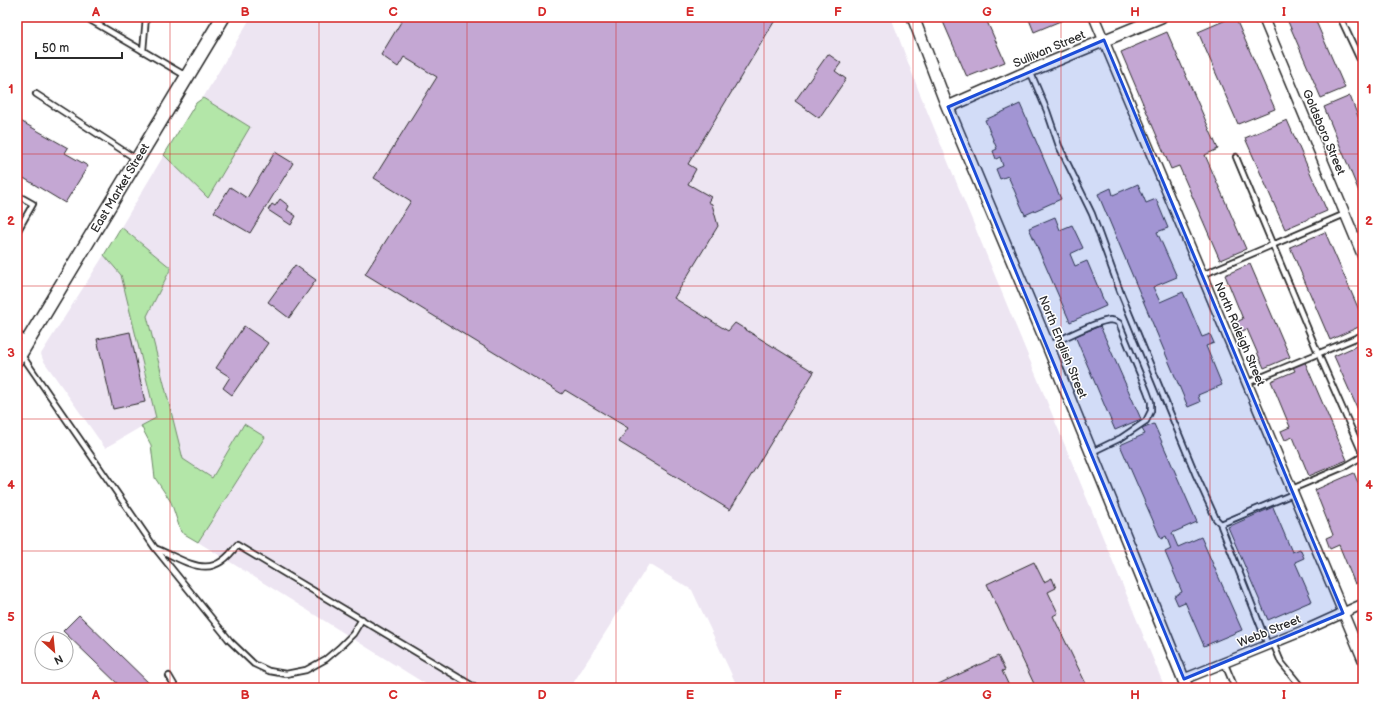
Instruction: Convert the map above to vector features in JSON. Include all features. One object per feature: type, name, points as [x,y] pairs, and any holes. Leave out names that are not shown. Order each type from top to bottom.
[{"type":"main road","name":"East Market Street","points":[[22,351],[223,17]]},
{"type":"street","name":"North English Street","points":[[913,17],[948,107],[1092,452],[1186,683]]},
{"type":"street","name":"North Raleigh Street","points":[[1094,17],[1363,660]]},
{"type":"street","name":"Sullivan Street","points":[[948,107],[1030,71],[1161,17]]},
{"type":"street","name":"Goldsboro Street","points":[[1263,17],[1363,257]]},
{"type":"street","name":"Webb Street","points":[[1186,683],[1224,662],[1363,604]]},
{"type":"lane","points":[[85,17],[188,76]]},
{"type":"lane","points":[[143,51],[146,17]]},
{"type":"lane","points":[[1340,17],[1363,66]]},
{"type":"lane","points":[[1030,71],[1059,146],[1092,214],[1120,291],[1192,466],[1216,520],[1221,524]]},
{"type":"lane","points":[[36,94],[137,160]]},
{"type":"lane","points":[[1221,524],[1346,466],[1363,456],[1272,246],[1236,157]]},
{"type":"lane","points":[[17,195],[33,204],[17,232]]},
{"type":"lane","points":[[1202,275],[1345,214]]},
{"type":"lane","points":[[1048,346],[1108,320],[1114,320],[1119,323],[1151,402],[1151,410],[1146,421],[1133,430],[1092,452]]},
{"type":"lane","points":[[17,332],[22,351],[156,548],[230,641],[254,664],[269,671],[286,674],[306,670],[326,659],[353,634],[362,619]]},
{"type":"lane","points":[[1247,383],[1363,334]]},
{"type":"lane","points":[[1221,524],[1221,530],[1270,644],[1281,662],[1302,688]]},
{"type":"lane","points":[[156,548],[173,555],[188,564],[202,568],[220,562],[230,554],[237,545],[476,688]]},
{"type":"lane","points":[[1224,662],[1235,688]]},
{"type":"lane","points":[[169,676],[176,688]]},
{"type":"highlighted area","points":[[1104,40],[1343,613],[1184,679],[948,107]]},
{"type":"shaded area","points":[[251,17],[891,17],[918,89],[1165,688],[738,688],[692,590],[649,564],[570,688],[432,688],[198,542],[265,437],[244,424],[212,478],[183,459],[147,315],[171,268],[121,227],[164,155],[208,197],[250,127],[203,98]]},
{"type":"shaded area","points":[[104,255],[121,275],[156,418],[105,448],[43,360],[41,354]]},
{"type":"green space","points":[[203,98],[250,127],[208,198],[164,155],[196,103]]},
{"type":"green space","points":[[121,227],[171,268],[147,316],[183,459],[212,478],[244,424],[265,437],[198,542],[181,532],[171,502],[155,478],[151,445],[141,426],[156,418],[121,275],[104,255]]},
{"type":"building","points":[[404,17],[777,17],[688,164],[696,169],[688,184],[711,197],[708,202],[712,204],[718,226],[674,298],[728,331],[735,323],[814,372],[730,510],[619,442],[628,428],[565,390],[562,394],[365,274],[411,201],[374,178],[437,77],[404,57],[398,67],[381,55]]},
{"type":"building","points":[[941,17],[985,17],[1005,62],[967,77]]},
{"type":"building","points":[[1028,17],[1070,17],[1034,32]]},
{"type":"building","points":[[1235,17],[1275,109],[1238,124],[1198,32]]},
{"type":"building","points":[[1286,17],[1314,17],[1345,88],[1321,98]]},
{"type":"building","points":[[1167,32],[1218,149],[1205,155],[1246,249],[1220,260],[1179,166],[1171,169],[1121,52]]},
{"type":"building","points":[[828,54],[841,63],[835,71],[846,79],[819,118],[795,101]]},
{"type":"building","points":[[1350,96],[1363,129],[1362,199],[1324,107]]},
{"type":"building","points":[[1020,104],[1061,199],[1025,215],[1008,176],[1000,179],[996,169],[1003,166],[1000,157],[996,159],[993,151],[997,149],[985,120]]},
{"type":"building","points":[[17,119],[68,148],[65,153],[88,166],[65,203],[17,174]]},
{"type":"building","points":[[1287,120],[1327,211],[1285,229],[1245,138]]},
{"type":"building","points":[[275,152],[293,163],[250,233],[214,212],[230,187],[247,198]]},
{"type":"building","points":[[1138,184],[1146,203],[1156,199],[1168,228],[1157,232],[1177,277],[1153,287],[1160,302],[1183,292],[1202,337],[1210,334],[1214,343],[1206,346],[1222,385],[1198,395],[1200,402],[1188,407],[1098,194],[1111,188],[1113,195]]},
{"type":"building","points":[[280,199],[289,206],[287,210],[296,216],[291,225],[268,210],[272,204],[275,206]]},
{"type":"building","points":[[1055,217],[1060,230],[1072,225],[1083,248],[1070,254],[1075,266],[1087,261],[1106,306],[1070,322],[1029,228]]},
{"type":"building","points":[[1325,232],[1363,319],[1363,325],[1330,340],[1290,247]]},
{"type":"building","points":[[1250,264],[1290,357],[1264,368],[1247,329],[1238,333],[1234,323],[1243,319],[1225,275]]},
{"type":"building","points":[[295,265],[316,280],[289,318],[268,302]]},
{"type":"building","points":[[244,326],[268,343],[232,395],[223,388],[230,377],[216,368]]},
{"type":"building","points":[[1100,326],[1141,419],[1115,430],[1075,336]]},
{"type":"building","points":[[130,332],[145,402],[113,409],[97,339]]},
{"type":"building","points":[[1363,343],[1363,421],[1334,356]]},
{"type":"building","points":[[1304,360],[1347,460],[1309,476],[1293,437],[1285,440],[1281,431],[1290,427],[1271,381],[1295,371],[1292,365]]},
{"type":"building","points":[[1154,424],[1197,522],[1172,533],[1178,547],[1201,537],[1242,630],[1204,646],[1185,602],[1178,605],[1174,596],[1182,592],[1165,552],[1171,549],[1166,536],[1161,539],[1120,445],[1145,434],[1142,429]]},
{"type":"building","points":[[1354,473],[1363,495],[1363,580],[1355,584],[1339,545],[1330,549],[1326,538],[1333,535],[1315,490]]},
{"type":"building","points":[[1273,507],[1292,552],[1300,549],[1304,558],[1295,562],[1312,601],[1268,620],[1228,527]]},
{"type":"building","points":[[1034,562],[1044,582],[1052,578],[1056,588],[1048,592],[1058,613],[1053,616],[1088,688],[1036,688],[987,584]]},
{"type":"building","points":[[79,615],[154,688],[122,688],[74,642],[74,631],[63,631]]},
{"type":"building","points":[[998,656],[1005,670],[1002,671],[1010,688],[930,688]]}]
